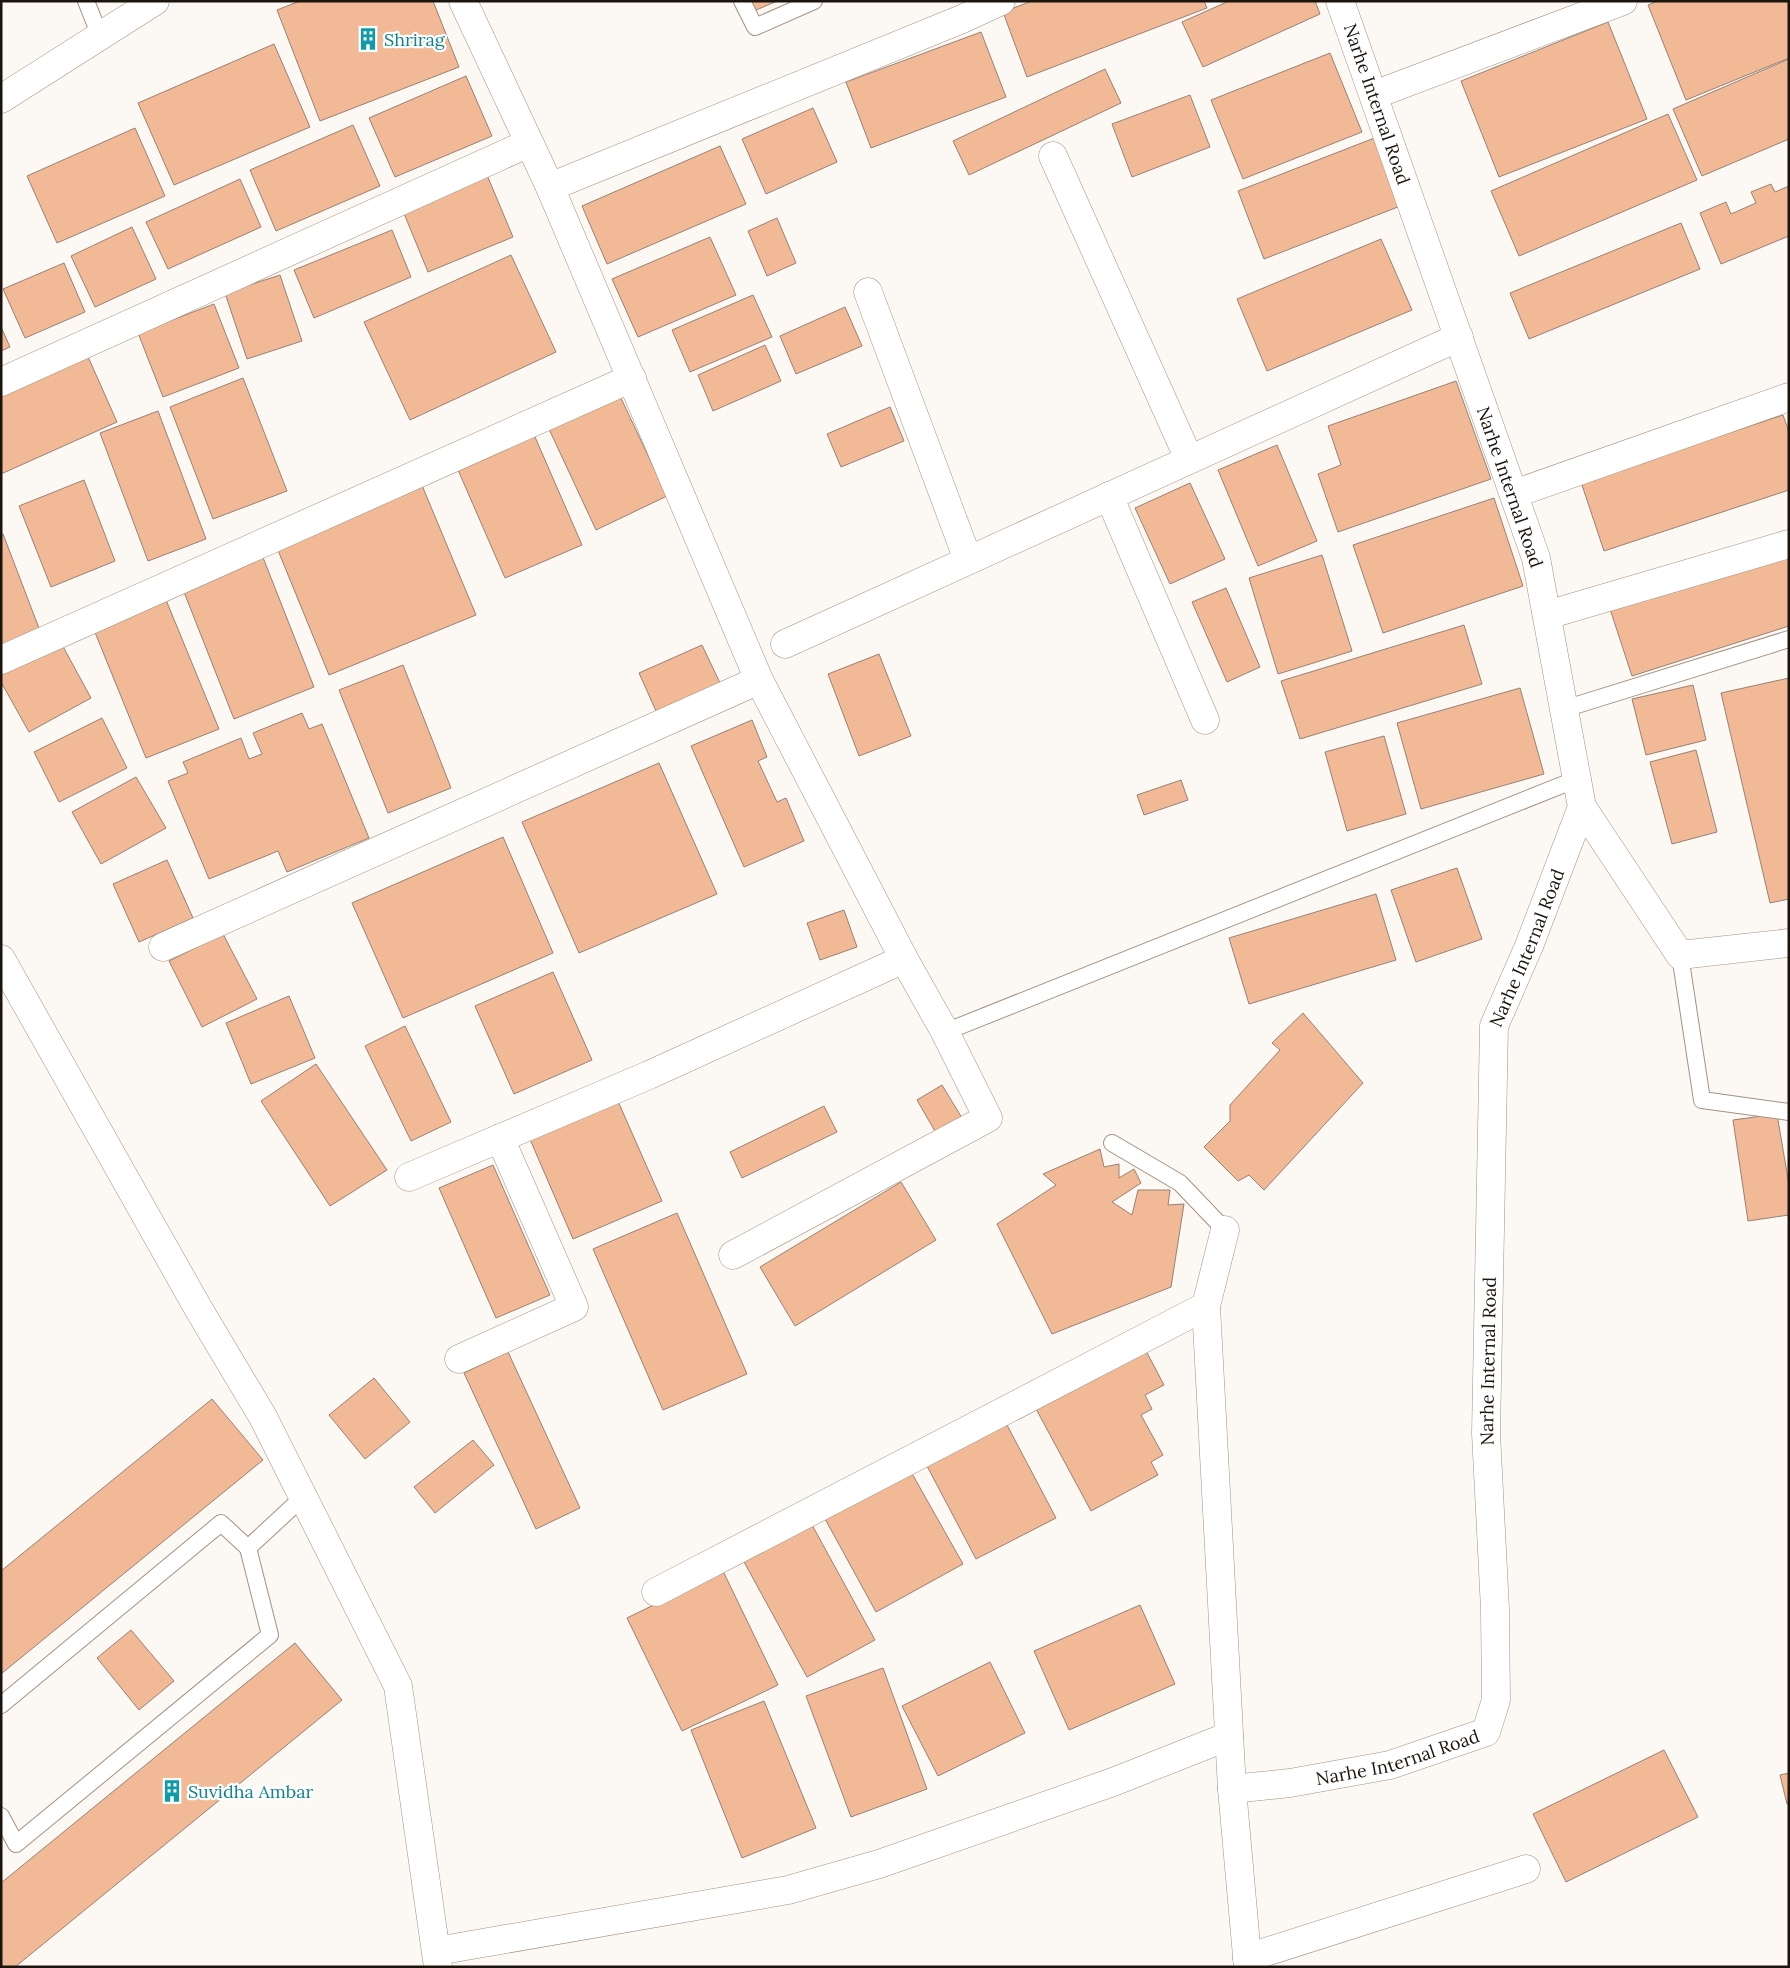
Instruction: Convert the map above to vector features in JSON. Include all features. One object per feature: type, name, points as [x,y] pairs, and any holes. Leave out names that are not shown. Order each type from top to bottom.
[{"type":"street","points":[[1,99],[155,1]]},
{"type":"street","points":[[463,1],[550,186],[759,680],[904,959],[945,1032],[988,1118],[733,1255]]},
{"type":"street","points":[[550,186],[953,23],[1001,1]]},
{"type":"street","name":"Narhe Internal Road","points":[[1232,1789],[1290,1783],[1390,1765],[1486,1732],[1496,1700],[1495,1609],[1486,1433],[1494,1026],[1529,946],[1582,807],[1536,558],[1340,1]]},
{"type":"street","points":[[1374,95],[1623,1]]},
{"type":"street","points":[[1,382],[529,143]]},
{"type":"street","points":[[1053,156],[1189,459]]},
{"type":"street","points":[[868,292],[968,560]]},
{"type":"street","points":[[785,644],[1459,337]]},
{"type":"street","points":[[1,660],[632,378]]},
{"type":"street","points":[[1514,494],[1789,397]]},
{"type":"street","points":[[1109,496],[1205,720]]},
{"type":"street","points":[[1547,615],[1789,544]]},
{"type":"street","points":[[163,947],[759,680]]},
{"type":"street","points":[[1582,807],[1680,955],[1789,943]]},
{"type":"street","points":[[1,959],[198,1308],[263,1417],[398,1686],[437,1959],[788,1890],[879,1864],[1113,1782],[1229,1736]]},
{"type":"street","points":[[409,1177],[649,1075],[904,959]]},
{"type":"street","points":[[459,1359],[574,1307],[500,1138]]},
{"type":"street","points":[[1225,1230],[1206,1306],[1232,1789],[1247,1963],[1526,1869]]},
{"type":"street","points":[[656,1592],[1206,1306]]},
{"type":"lane","points":[[86,1],[100,36]]},
{"type":"lane","points":[[742,1],[755,27],[814,1]]},
{"type":"lane","points":[[1564,709],[1789,639]]},
{"type":"lane","points":[[945,1032],[1577,779]]},
{"type":"lane","points":[[1680,955],[1702,1100],[1789,1112]]},
{"type":"lane","points":[[1112,1143],[1180,1183],[1225,1230]]},
{"type":"lane","points":[[248,1548],[303,1497]]},
{"type":"lane","points":[[1,1705],[221,1523],[248,1548],[270,1635],[16,1844],[1,1816]]},
{"type":"building","name":"Shrirag","points":[[300,1],[433,1],[459,67],[320,121],[277,10]]},
{"type":"building","points":[[750,1],[777,1],[754,11]]},
{"type":"building","points":[[1032,1],[1204,1],[1207,8],[1027,77],[1003,12]]},
{"type":"building","points":[[1229,1],[1315,1],[1320,14],[1203,67],[1182,22]]},
{"type":"building","points":[[1658,1],[1789,1],[1789,58],[1686,100],[1648,5]]},
{"type":"building","points":[[1608,22],[1647,119],[1499,177],[1461,81]]},
{"type":"building","points":[[981,32],[1006,97],[871,148],[846,82]]},
{"type":"building","points":[[274,44],[310,127],[174,185],[138,103]]},
{"type":"building","points":[[1330,53],[1362,132],[1243,179],[1211,100]]},
{"type":"building","points":[[1789,59],[1789,139],[1702,176],[1673,109]]},
{"type":"building","points":[[1105,69],[1121,103],[969,175],[953,141]]},
{"type":"building","points":[[466,76],[492,136],[395,177],[369,118]]},
{"type":"building","points":[[1190,95],[1210,147],[1132,177],[1112,124]]},
{"type":"building","points":[[813,108],[837,162],[766,194],[742,139]]},
{"type":"building","points":[[1668,114],[1697,180],[1519,256],[1491,191]]},
{"type":"building","points":[[353,125],[380,186],[276,231],[250,170]]},
{"type":"building","points":[[135,128],[165,196],[57,243],[27,176]]},
{"type":"building","points":[[1377,137],[1403,205],[1264,259],[1238,191]]},
{"type":"building","points":[[720,146],[746,204],[607,264],[582,206]]},
{"type":"building","points":[[487,175],[513,237],[428,272],[403,211]]},
{"type":"building","points":[[240,179],[261,227],[168,269],[146,222]]},
{"type":"building","points":[[1771,184],[1775,192],[1789,186],[1789,236],[1721,264],[1700,213],[1726,202],[1731,214],[1756,203],[1751,192]]},
{"type":"building","points":[[777,218],[796,263],[767,276],[748,231]]},
{"type":"building","points":[[1681,223],[1700,269],[1529,339],[1510,293]]},
{"type":"building","points":[[132,227],[156,279],[95,307],[71,256]]},
{"type":"building","points":[[392,230],[411,277],[314,318],[294,270]]},
{"type":"building","points":[[710,237],[736,295],[638,337],[612,279]]},
{"type":"building","points":[[1381,239],[1412,310],[1267,371],[1237,299]]},
{"type":"building","points":[[511,255],[556,352],[410,420],[364,322]]},
{"type":"building","points":[[64,263],[85,312],[25,338],[3,289]]},
{"type":"building","points":[[280,275],[302,341],[247,359],[225,293]]},
{"type":"building","points":[[753,295],[772,337],[690,372],[672,330]]},
{"type":"building","points":[[214,304],[239,368],[163,397],[138,333]]},
{"type":"building","points":[[845,307],[862,346],[796,374],[780,336]]},
{"type":"building","points":[[1,327],[10,347],[1,351]]},
{"type":"building","points":[[765,345],[781,381],[713,411],[698,375]]},
{"type":"building","points":[[85,350],[117,422],[1,474],[1,387]]},
{"type":"building","points":[[243,378],[287,491],[213,519],[170,407]]},
{"type":"building","points":[[1456,381],[1491,479],[1338,532],[1318,474],[1341,465],[1328,426]]},
{"type":"building","points":[[620,396],[667,496],[596,530],[549,429]]},
{"type":"building","points":[[890,407],[904,441],[841,467],[827,434]]},
{"type":"building","points":[[158,411],[206,539],[148,561],[100,433]]},
{"type":"building","points":[[1783,415],[1789,432],[1789,490],[1604,551],[1581,482]]},
{"type":"building","points":[[532,430],[582,545],[505,578],[455,463]]},
{"type":"building","points":[[1277,445],[1317,541],[1258,566],[1218,470]]},
{"type":"building","points":[[84,480],[115,561],[51,587],[19,506]]},
{"type":"building","points":[[421,483],[476,615],[329,675],[275,543]]},
{"type":"building","points":[[1190,483],[1225,559],[1170,584],[1135,508]]},
{"type":"building","points":[[1494,498],[1523,586],[1383,633],[1353,545]]},
{"type":"building","points":[[3,534],[42,636],[1,652],[1,535]]},
{"type":"building","points":[[1789,552],[1789,626],[1632,676],[1610,609]]},
{"type":"building","points":[[262,555],[314,687],[234,719],[182,587]]},
{"type":"building","points":[[1322,555],[1352,651],[1278,674],[1249,578]]},
{"type":"building","points":[[1226,588],[1260,667],[1227,682],[1192,602]]},
{"type":"building","points":[[164,595],[219,729],[146,758],[92,625]]},
{"type":"building","points":[[1464,625],[1482,684],[1300,739],[1281,681]]},
{"type":"building","points":[[60,641],[91,698],[29,732],[1,682],[1,673]]},
{"type":"building","points":[[702,645],[720,683],[656,711],[639,673]]},
{"type":"building","points":[[879,654],[911,736],[859,756],[828,674]]},
{"type":"building","points":[[403,665],[451,788],[388,813],[339,690]]},
{"type":"building","points":[[1789,678],[1789,899],[1770,903],[1721,693]]},
{"type":"building","points":[[1693,685],[1706,740],[1646,755],[1632,699]]},
{"type":"building","points":[[1520,688],[1544,774],[1421,809],[1397,723]]},
{"type":"building","points":[[302,713],[309,729],[322,724],[369,838],[287,872],[278,851],[209,879],[168,781],[188,773],[183,762],[241,738],[249,759],[262,754],[253,733]]},
{"type":"building","points":[[102,718],[127,768],[59,802],[34,752]]},
{"type":"building","points":[[752,720],[767,757],[758,761],[777,802],[786,798],[804,841],[744,867],[691,746]]},
{"type":"building","points":[[1384,736],[1406,814],[1347,831],[1325,752]]},
{"type":"building","points":[[1696,750],[1717,832],[1672,844],[1650,762]]},
{"type":"building","points":[[659,763],[717,894],[579,953],[522,822]]},
{"type":"building","points":[[136,777],[166,828],[101,864],[72,812]]},
{"type":"building","points":[[1181,780],[1188,800],[1144,815],[1137,795]]},
{"type":"building","points":[[503,837],[553,953],[403,1018],[352,903]]},
{"type":"building","points":[[167,860],[193,918],[139,942],[113,884]]},
{"type":"building","points":[[1457,868],[1482,939],[1416,962],[1391,890]]},
{"type":"building","points":[[1376,894],[1396,960],[1249,1004],[1229,938]]},
{"type":"building","points":[[844,910],[857,947],[820,960],[807,923]]},
{"type":"building","points":[[223,934],[257,999],[202,1027],[169,961]]},
{"type":"building","points":[[553,972],[592,1060],[514,1094],[475,1006]]},
{"type":"building","points":[[289,996],[315,1058],[251,1084],[226,1023]]},
{"type":"building","points":[[1303,1013],[1363,1083],[1264,1190],[1249,1175],[1238,1181],[1204,1147],[1230,1121],[1230,1105],[1280,1050],[1272,1043]]},
{"type":"building","points":[[405,1026],[451,1122],[411,1141],[365,1046]]},
{"type":"building","points":[[316,1064],[387,1170],[330,1206],[261,1101]]},
{"type":"building","points":[[942,1085],[962,1118],[936,1133],[917,1100]]},
{"type":"building","points":[[617,1099],[662,1201],[573,1239],[529,1137]]},
{"type":"building","points":[[824,1106],[837,1132],[742,1178],[730,1152]]},
{"type":"building","points":[[1777,1114],[1789,1185],[1789,1215],[1748,1221],[1733,1120]]},
{"type":"building","points":[[1100,1149],[1104,1167],[1119,1164],[1119,1178],[1134,1169],[1141,1183],[1112,1202],[1132,1215],[1138,1190],[1170,1190],[1168,1205],[1184,1204],[1171,1287],[1052,1334],[997,1224],[1056,1185],[1043,1174]]},
{"type":"building","points":[[493,1165],[550,1295],[496,1318],[439,1188]]},
{"type":"building","points":[[901,1182],[936,1240],[795,1326],[760,1267]]},
{"type":"building","points":[[677,1213],[747,1374],[663,1410],[593,1249]]},
{"type":"building","points":[[1145,1349],[1164,1385],[1145,1395],[1152,1409],[1141,1415],[1163,1455],[1151,1462],[1158,1475],[1091,1511],[1035,1407]]},
{"type":"building","points":[[508,1352],[580,1508],[536,1529],[464,1373]]},
{"type":"building","points":[[374,1378],[410,1422],[365,1459],[329,1415]]},
{"type":"building","points":[[212,1399],[263,1460],[1,1674],[1,1571]]},
{"type":"building","points":[[1007,1425],[1056,1518],[976,1559],[927,1466]]},
{"type":"building","points":[[473,1440],[494,1465],[435,1513],[414,1487]]},
{"type":"building","points":[[910,1470],[963,1564],[876,1612],[824,1517]]},
{"type":"building","points":[[811,1523],[875,1640],[807,1677],[743,1560]]},
{"type":"building","points":[[723,1571],[778,1685],[682,1731],[627,1618]]},
{"type":"building","points":[[1140,1605],[1175,1684],[1069,1730],[1034,1651]]},
{"type":"building","points":[[131,1630],[174,1681],[139,1710],[97,1658]]},
{"type":"building","name":"Suvidha Ambar","points":[[295,1643],[342,1700],[15,1967],[1,1967],[1,1883]]},
{"type":"building","points":[[990,1662],[1025,1733],[938,1776],[902,1706]]},
{"type":"building","points":[[883,1668],[927,1789],[851,1817],[806,1696]]},
{"type":"building","points":[[764,1701],[816,1828],[742,1858],[691,1730]]},
{"type":"building","points":[[1664,1750],[1698,1817],[1566,1882],[1533,1814]]},
{"type":"building","points":[[1789,1773],[1789,1804],[1787,1804],[1780,1775]]},
{"type":"place","name":"Shrirag","points":[[368,39]]},
{"type":"place","name":"Suvidha Ambar","points":[[172,1791]]}]
